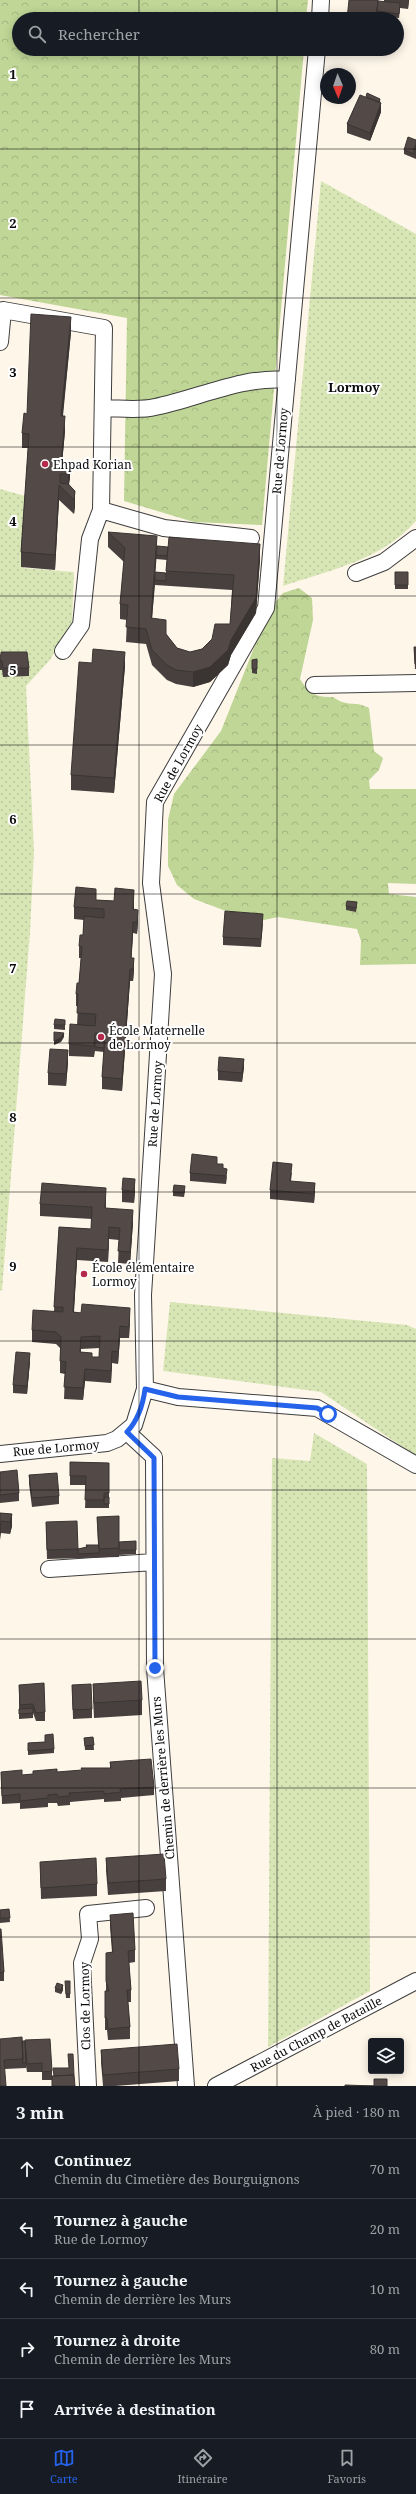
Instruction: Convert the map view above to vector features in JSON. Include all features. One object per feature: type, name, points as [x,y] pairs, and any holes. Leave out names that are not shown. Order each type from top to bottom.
[{"type":"street","points":[[320,12],[321,0]]},
{"type":"street","name":"Rue de Lormoy","points":[[0,1454],[97,1445],[117,1439],[134,1425],[145,1389],[143,1295],[163,974],[151,883],[155,802],[266,608],[316,56]]},
{"type":"street","points":[[0,342],[2,310],[104,328],[101,510],[90,539],[82,625],[63,651]]},
{"type":"street","points":[[103,408],[154,408],[231,386],[270,378],[287,380]]},
{"type":"street","points":[[101,510],[164,528],[251,538]]},
{"type":"street","points":[[356,573],[384,562],[416,538]]},
{"type":"street","points":[[314,685],[416,683]]},
{"type":"street","points":[[145,1389],[178,1397],[317,1408],[416,1465]]},
{"type":"street","name":"Chemin de derrière les Murs","points":[[127,1432],[154,1458],[155,1668],[186,2086]]},
{"type":"street","points":[[50,1569],[154,1562]]},
{"type":"street","name":"Clos de Lormoy","points":[[88,2086],[82,1963],[90,1939],[88,1914],[146,1908]]},
{"type":"street","name":"Rue du Champ de Bataille","points":[[216,2086],[416,1981]]},
{"type":"green space","points":[[0,0],[308,0],[307,12],[12,12],[12,56],[303,56],[262,525],[194,522],[124,501],[127,318],[0,295]]},
{"type":"green space","points":[[321,181],[416,234],[416,521],[387,545],[371,554],[337,569],[283,586]]},
{"type":"green space","points":[[0,489],[29,497],[24,568],[74,572],[72,622],[50,660],[26,686],[34,851],[30,932],[2,1290],[0,1291]]},
{"type":"green space","points":[[299,588],[312,598],[313,620],[300,679],[306,688],[313,694],[322,697],[333,697],[343,702],[360,704],[369,708],[374,751],[383,758],[379,770],[369,780],[370,789],[416,789],[416,884],[388,883],[389,894],[416,897],[416,964],[360,965],[361,941],[357,929],[278,917],[255,922],[194,899],[177,885],[168,866],[168,820],[174,794],[221,731],[269,610],[283,593]]},
{"type":"green space","points":[[170,1302],[407,1325],[416,1329],[416,1456],[321,1392],[163,1371]]},
{"type":"green space","points":[[314,1433],[367,1464],[370,1991],[268,2047],[272,1458],[310,1461]]},
{"type":"building","points":[[349,0],[378,0],[377,12],[348,12]]},
{"type":"building","points":[[378,1],[400,3],[399,12],[377,11]]},
{"type":"building","points":[[367,93],[380,99],[379,102],[366,97]]},
{"type":"building","points":[[360,95],[381,103],[370,133],[347,124]]},
{"type":"building","points":[[408,137],[416,140],[414,154],[404,150]]},
{"type":"building","name":"Ehpad Korian","points":[[31,314],[71,317],[61,416],[65,416],[61,464],[70,465],[68,474],[60,474],[60,483],[68,484],[75,491],[74,500],[59,485],[55,555],[21,552],[29,434],[22,433],[24,413],[27,414]]},
{"type":"building","points":[[108,532],[157,536],[151,618],[166,620],[166,634],[177,648],[190,652],[202,649],[212,639],[215,624],[230,624],[234,575],[166,571],[169,537],[260,544],[256,598],[231,640],[228,650],[210,667],[193,672],[176,670],[167,665],[152,650],[146,629],[126,627],[128,605],[120,604],[125,548]]},
{"type":"building","points":[[157,546],[168,547],[167,556],[156,555]]},
{"type":"building","points":[[155,572],[166,573],[166,581],[155,580]]},
{"type":"building","points":[[395,572],[408,572],[408,585],[395,585]]},
{"type":"building","points":[[414,647],[416,647],[416,665],[415,664]]},
{"type":"building","points":[[93,649],[125,652],[114,778],[71,775],[79,662],[92,663]]},
{"type":"building","points":[[1,652],[27,652],[29,668],[3,668],[2,661],[0,661]]},
{"type":"building","points":[[257,659],[257,669],[252,669],[252,660]]},
{"type":"building","points":[[76,887],[96,889],[96,900],[114,901],[115,888],[134,890],[133,909],[138,910],[137,922],[133,922],[131,958],[134,958],[133,969],[130,969],[122,1079],[102,1077],[105,1034],[95,1033],[94,1046],[69,1044],[70,1024],[95,1026],[96,1014],[77,1013],[78,994],[76,994],[77,983],[79,983],[82,947],[79,946],[80,935],[83,935],[84,916],[104,918],[104,909],[74,907]]},
{"type":"building","points":[[347,901],[357,902],[356,908],[346,906]]},
{"type":"building","points":[[225,911],[263,914],[261,939],[223,937]]},
{"type":"building","points":[[55,1019],[65,1020],[65,1025],[54,1025]]},
{"type":"building","points":[[54,1032],[64,1033],[61,1038],[54,1041]]},
{"type":"building","points":[[95,1041],[105,1042],[104,1048],[95,1047]]},
{"type":"building","points":[[50,1049],[68,1050],[66,1074],[48,1073]]},
{"type":"building","points":[[219,1057],[244,1059],[242,1073],[218,1071]]},
{"type":"building","points":[[192,1154],[217,1157],[217,1164],[223,1164],[223,1168],[227,1169],[226,1176],[190,1173]]},
{"type":"building","points":[[273,1162],[292,1164],[290,1181],[315,1183],[314,1194],[270,1190]]},
{"type":"building","points":[[123,1178],[135,1179],[134,1191],[122,1190]]},
{"type":"building","points":[[42,1183],[106,1188],[105,1208],[133,1210],[130,1252],[118,1251],[120,1228],[109,1227],[108,1250],[77,1248],[73,1312],[81,1313],[82,1304],[130,1308],[129,1327],[120,1326],[118,1352],[112,1351],[111,1371],[85,1369],[83,1388],[64,1387],[66,1362],[60,1361],[61,1337],[56,1332],[32,1330],[33,1310],[63,1312],[63,1307],[54,1307],[59,1227],[91,1229],[92,1207],[40,1204]],"holes":[[[100,1336],[99,1357],[92,1357],[92,1353],[80,1352],[81,1337]]]},
{"type":"building","points":[[174,1185],[185,1186],[184,1193],[173,1192]]},
{"type":"building","points":[[16,1352],[30,1353],[27,1386],[13,1385]]},
{"type":"building","points":[[70,1462],[109,1463],[109,1493],[104,1493],[104,1500],[85,1500],[86,1476],[70,1476]]},
{"type":"building","points":[[17,1470],[19,1493],[0,1495],[0,1472]]},
{"type":"building","points":[[57,1473],[59,1496],[32,1498],[29,1475]]},
{"type":"building","points":[[104,1497],[109,1497],[109,1504],[104,1504]]},
{"type":"building","points":[[0,1513],[12,1514],[10,1522],[1,1521],[0,1528]]},
{"type":"building","points":[[119,1516],[119,1548],[99,1549],[97,1517]]},
{"type":"building","points":[[77,1521],[78,1549],[47,1550],[46,1522]]},
{"type":"building","points":[[136,1541],[136,1550],[119,1550],[119,1542]]},
{"type":"building","points":[[86,1545],[99,1545],[99,1553],[78,1554],[78,1549],[87,1547]]},
{"type":"building","points":[[141,1681],[142,1700],[94,1703],[93,1684]]},
{"type":"building","points":[[44,1683],[45,1712],[36,1713],[33,1704],[20,1705],[19,1685]]},
{"type":"building","points":[[91,1684],[92,1709],[73,1710],[72,1685]]},
{"type":"building","points":[[33,1708],[33,1713],[19,1714],[19,1709]]},
{"type":"building","points":[[53,1734],[54,1749],[28,1751],[28,1743],[45,1742],[45,1735]]},
{"type":"building","points":[[93,1737],[94,1745],[85,1746],[84,1738]]},
{"type":"building","points":[[151,1759],[154,1787],[120,1789],[121,1792],[104,1794],[104,1791],[69,1793],[70,1796],[58,1797],[57,1794],[48,1795],[48,1798],[20,1801],[20,1794],[2,1796],[1,1772],[22,1770],[22,1775],[33,1774],[33,1771],[57,1769],[57,1772],[82,1770],[81,1768],[111,1768],[110,1762]]},
{"type":"building","points":[[164,1854],[166,1879],[108,1883],[106,1858]]},
{"type":"building","points":[[96,1858],[97,1884],[41,1888],[40,1862]]},
{"type":"building","points":[[9,1909],[10,1918],[0,1918],[0,1910]]},
{"type":"building","points":[[133,1913],[135,1950],[128,1951],[131,1990],[127,1990],[130,2027],[108,2029],[107,2018],[105,2018],[105,1991],[109,1991],[106,1981],[106,1953],[113,1952],[110,1915]]},
{"type":"building","points":[[0,1929],[4,1972],[0,1973]]},
{"type":"building","points":[[65,1981],[70,1981],[70,1994],[66,1994]]},
{"type":"building","points":[[57,1983],[63,1985],[61,1990],[55,1988]]},
{"type":"building","points":[[22,2037],[23,2059],[4,2060],[6,2086],[0,2086],[0,2039]]},
{"type":"building","points":[[50,2039],[52,2071],[42,2072],[42,2063],[27,2064],[25,2040]]},
{"type":"building","points":[[22,2041],[25,2041],[26,2063],[23,2063]]},
{"type":"building","points":[[177,2044],[179,2069],[103,2075],[101,2050]]},
{"type":"building","points":[[68,2054],[73,2054],[74,2075],[54,2076],[53,2068],[69,2068]]},
{"type":"building","points":[[74,2075],[75,2086],[52,2086],[52,2076]]},
{"type":"building","points":[[374,2079],[387,2079],[387,2086],[374,2086]]},
{"type":"building","points":[[345,2085],[374,2086],[345,2086]]},
{"type":"place","name":"Ehpad Korian","points":[[45,464]]},
{"type":"place","name":"École Maternelle de Lormoy","points":[[101,1037]]},
{"type":"place","name":"École élémentaire Lormoy","points":[[84,1274]]},
{"type":"district","name":"Lormoy","points":[[354,387]]},
{"type":"route","points":[[155,1668],[154,1458],[127,1432],[134,1425],[144,1399],[145,1389],[178,1397],[317,1408],[328,1414]]}]
